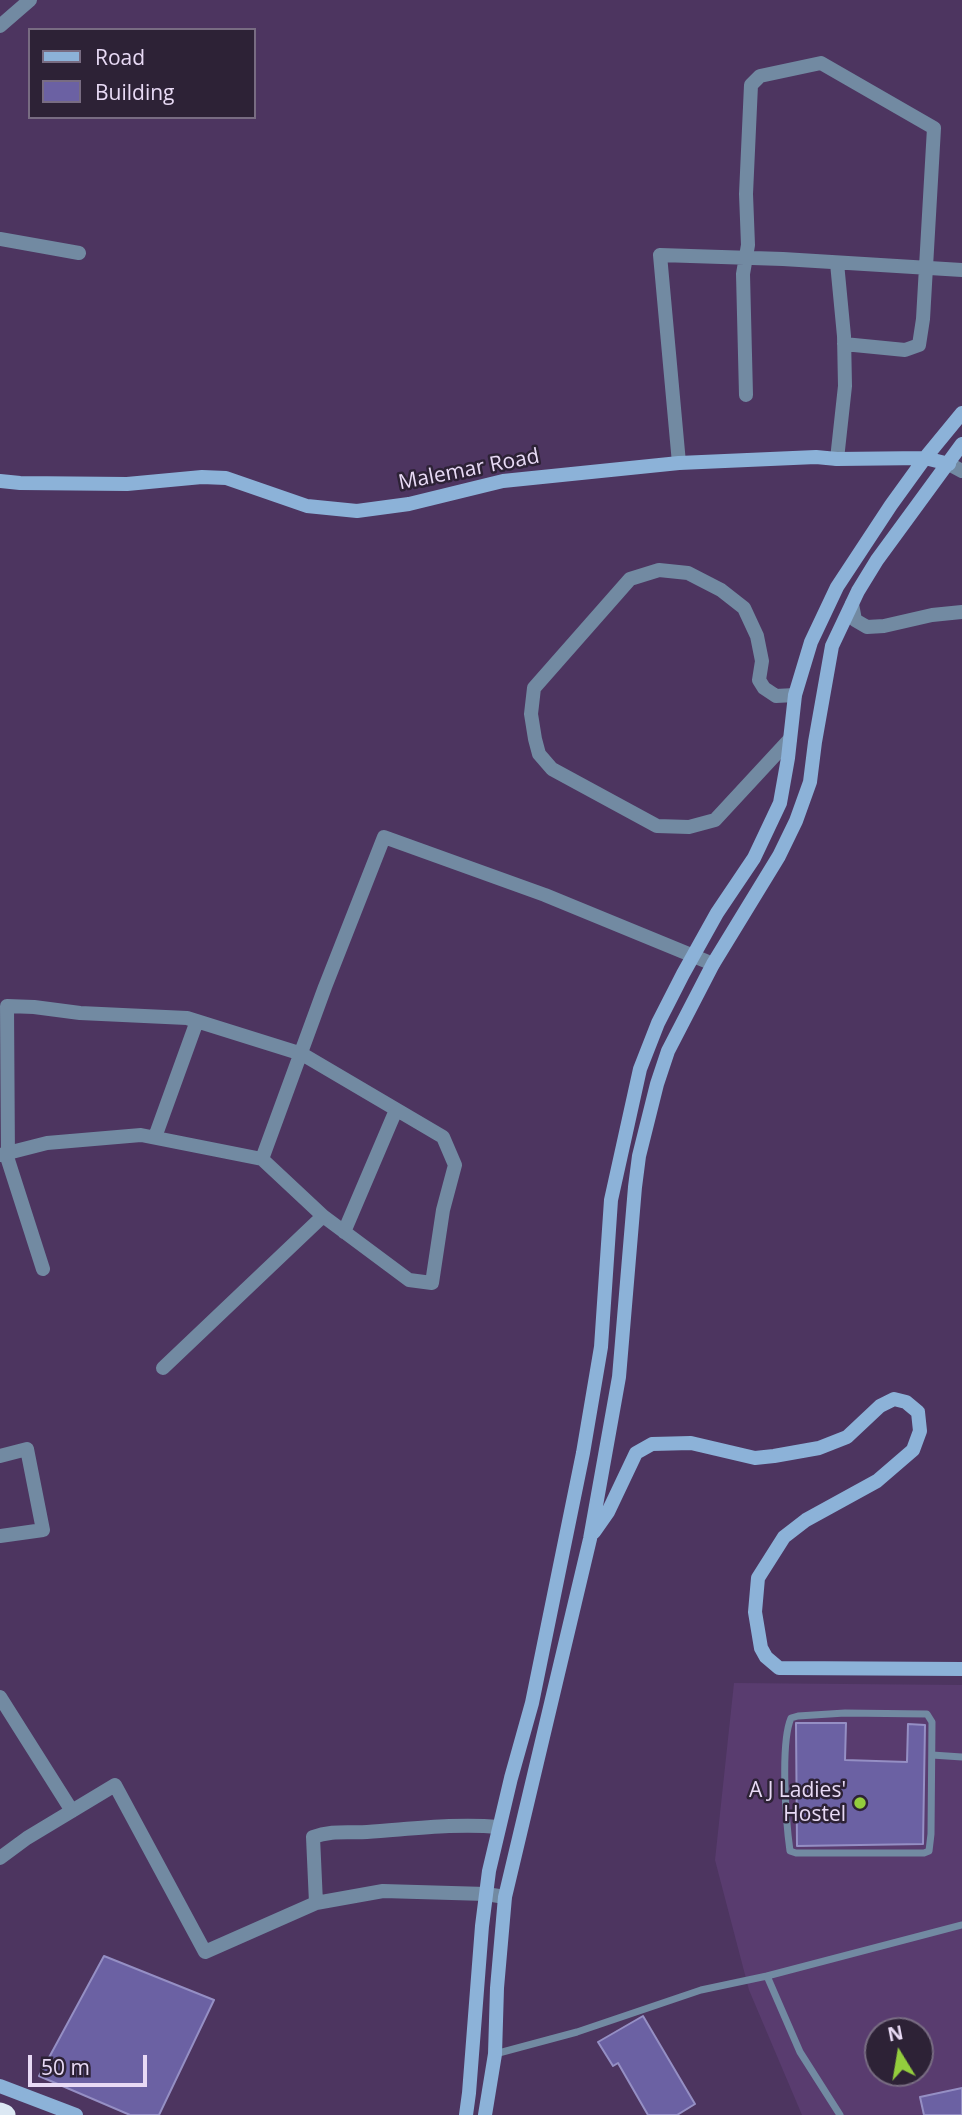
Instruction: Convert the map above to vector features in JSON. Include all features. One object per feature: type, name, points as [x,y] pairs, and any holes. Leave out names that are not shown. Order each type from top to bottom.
[{"type":"highway","points":[[0,2113],[5,2115]]},
{"type":"main road","points":[[466,2115],[489,1871],[532,1703],[583,1453],[601,1347],[611,1200],[639,1069],[658,1023],[694,955],[754,858],[780,803],[795,695],[811,642],[837,587],[891,505],[962,412]]},
{"type":"main road","points":[[485,2115],[495,2054],[497,1988],[505,1897],[590,1539],[606,1459],[619,1377],[639,1156],[657,1084],[668,1051],[713,964],[779,856],[796,821],[810,782],[832,646],[852,604],[877,560],[956,468],[962,444]]},
{"type":"main road","name":"Malemar Road","points":[[0,481],[127,484],[226,478],[307,506],[357,512],[409,504],[503,481],[679,463],[816,457],[925,458],[956,468]]},
{"type":"main road","points":[[590,1539],[608,1512],[636,1453],[652,1444],[691,1443],[755,1458],[774,1456],[819,1448],[847,1437],[880,1406],[894,1399],[906,1402],[918,1412],[920,1432],[913,1450],[877,1481],[806,1521],[784,1537],[758,1578],[755,1612],[761,1648],[766,1657],[779,1668],[962,1669]]},
{"type":"main road","points":[[583,1453],[606,1459]]},
{"type":"main road","points":[[0,2086],[76,2115]]},
{"type":"street","points":[[0,26],[30,0]]},
{"type":"street","points":[[746,396],[743,274],[748,245],[746,194],[751,85],[760,76],[821,63],[934,128],[923,319],[919,345],[905,350],[845,344]]},
{"type":"street","points":[[0,239],[79,253]]},
{"type":"street","points":[[679,463],[660,255],[962,270]]},
{"type":"street","points":[[836,263],[845,344],[845,386],[837,459]]},
{"type":"street","points":[[790,739],[715,820],[689,827],[657,826],[552,769],[539,754],[531,715],[534,688],[630,579],[659,570],[688,573],[721,590],[744,608],[757,636],[762,661],[759,680],[764,688],[776,696],[795,695]]},
{"type":"street","points":[[852,604],[856,620],[867,627],[962,612]]},
{"type":"street","points":[[262,1159],[384,837],[545,895],[713,964]]},
{"type":"street","points":[[4,1154],[47,1143],[141,1135],[262,1159],[323,1216],[409,1280],[432,1283],[443,1210],[455,1165],[443,1137],[302,1054],[187,1018],[4,1006],[4,1154],[43,1269]]},
{"type":"street","points":[[155,1138],[197,1021]]},
{"type":"street","points":[[344,1232],[396,1110]]},
{"type":"street","points":[[163,1368],[323,1216]]},
{"type":"street","points":[[0,1456],[27,1449],[43,1530],[0,1536]]},
{"type":"street","points":[[0,1697],[72,1811]]},
{"type":"street","points":[[0,1858],[27,1838],[115,1786],[205,1952],[316,1903],[383,1891],[505,1897]]},
{"type":"street","points":[[316,1903],[313,1837],[325,1832],[475,1825],[499,1827]]},
{"type":"lane","points":[[845,1713],[927,1714],[932,1722],[932,1755],[929,1851],[790,1851],[786,1755],[787,1728],[791,1718],[845,1713]]},
{"type":"lane","points":[[932,1755],[962,1757]]},
{"type":"lane","points":[[495,2054],[577,2032],[701,1990],[767,1976],[962,1926]]},
{"type":"lane","points":[[767,1976],[800,2052],[840,2115]]},
{"type":"shaded area","points":[[734,1683],[962,1685],[962,2115],[802,2115],[749,1990],[715,1860]]},
{"type":"building","name":"A J Ladies' Hostel","points":[[796,1723],[846,1723],[845,1760],[907,1762],[908,1724],[925,1725],[923,1844],[797,1846]]},
{"type":"building","points":[[104,1956],[214,2000],[159,2115],[130,2115],[39,2076]]},
{"type":"building","points":[[643,2016],[695,2104],[677,2115],[648,2115],[618,2063],[613,2066],[598,2042]]},
{"type":"building","points":[[962,2088],[962,2115],[924,2115],[920,2097]]},
{"type":"place","name":"A J Ladies' Hostel","points":[[860,1803]]}]
